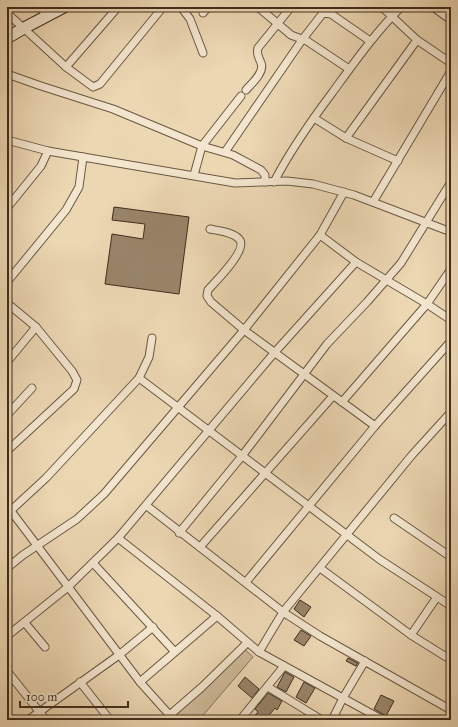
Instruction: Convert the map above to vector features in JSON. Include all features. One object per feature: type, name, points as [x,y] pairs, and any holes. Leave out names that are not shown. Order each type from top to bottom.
[{"type":"street","points":[[39,7],[48,15]]},
{"type":"street","points":[[7,38],[64,7]]},
{"type":"street","points":[[66,67],[118,7]]},
{"type":"street","points":[[7,13],[85,83],[96,87],[163,7]]},
{"type":"street","points":[[181,7],[190,19],[203,53]]},
{"type":"street","points":[[258,7],[291,35],[307,41],[349,69]]},
{"type":"street","points":[[246,90],[262,70],[262,64],[257,56],[258,48],[291,7]]},
{"type":"street","points":[[382,7],[417,40],[451,63]]},
{"type":"street","points":[[274,182],[283,164],[349,69],[370,41],[401,7]]},
{"type":"street","points":[[433,7],[451,20]]},
{"type":"street","points":[[225,152],[302,40],[321,15],[328,13],[370,41]]},
{"type":"street","points":[[346,138],[417,40]]},
{"type":"street","points":[[373,202],[451,71]]},
{"type":"street","points":[[7,74],[113,109],[202,146],[225,152],[240,158],[260,170],[265,176],[265,182]]},
{"type":"street","points":[[194,175],[202,146],[242,96]]},
{"type":"street","points":[[314,118],[346,138],[398,161]]},
{"type":"street","points":[[7,140],[48,151],[235,183],[287,181],[313,184],[344,192],[373,202],[451,232]]},
{"type":"street","points":[[7,208],[41,166],[48,151]]},
{"type":"street","points":[[7,282],[66,210],[79,187],[83,157]]},
{"type":"street","points":[[179,533],[242,456],[327,344],[367,302],[401,263],[428,222],[451,182]]},
{"type":"street","points":[[7,568],[77,519],[96,502],[244,330],[320,235],[344,192]]},
{"type":"street","points":[[210,229],[234,235],[241,241],[239,252],[208,290],[208,296],[212,302],[244,330],[332,396],[375,426]]},
{"type":"street","points":[[320,235],[356,262],[451,320]]},
{"type":"street","points":[[7,636],[68,587],[118,538],[147,506],[275,352],[356,262]]},
{"type":"street","points":[[342,402],[427,304],[451,270]]},
{"type":"street","points":[[7,303],[36,326],[76,376],[76,385],[7,451]]},
{"type":"street","points":[[7,362],[36,326]]},
{"type":"street","points":[[152,338],[149,357],[139,378],[46,478],[9,513],[38,545],[119,655],[140,682],[172,718]]},
{"type":"street","points":[[246,582],[375,426],[451,341]]},
{"type":"street","points":[[139,378],[379,559],[451,606]]},
{"type":"street","points":[[7,416],[32,388]]},
{"type":"street","points":[[200,547],[332,396]]},
{"type":"street","points":[[258,652],[283,612],[412,455],[451,412]]},
{"type":"street","points":[[147,506],[179,533],[200,547],[283,612],[451,710]]},
{"type":"street","points":[[394,518],[451,557]]},
{"type":"street","points":[[118,538],[217,616],[258,652],[383,720]]},
{"type":"street","points":[[93,563],[175,652]]},
{"type":"street","points":[[320,568],[411,635],[451,660]]},
{"type":"street","points":[[411,635],[437,597]]},
{"type":"street","points":[[140,682],[217,616]]},
{"type":"street","points":[[25,623],[45,647]]},
{"type":"street","points":[[28,720],[119,655],[153,627]]},
{"type":"street","points":[[164,720],[172,718],[247,643]]},
{"type":"street","points":[[332,720],[365,661]]},
{"type":"street","points":[[240,720],[284,666]]},
{"type":"street","points":[[7,672],[46,720]]},
{"type":"street","points":[[80,682],[110,720]]},
{"type":"street","points":[[268,687],[322,720]]},
{"type":"shaded area","points":[[243,648],[253,657],[199,720],[178,720],[173,715]]},
{"type":"building","points":[[114,207],[189,217],[179,294],[105,284],[112,234],[143,239],[145,224],[112,220]]},
{"type":"building","points":[[300,600],[311,607],[304,617],[294,609]]},
{"type":"building","points":[[301,630],[311,636],[304,646],[294,640]]},
{"type":"building","points":[[348,658],[358,663],[356,666],[346,661]]},
{"type":"building","points":[[285,672],[294,677],[286,692],[277,687]]},
{"type":"building","points":[[245,677],[259,689],[252,698],[238,686]]},
{"type":"building","points":[[304,682],[315,688],[306,703],[296,697]]},
{"type":"building","points":[[268,693],[282,701],[277,710],[275,708],[265,720],[251,720],[258,712],[255,709]]},
{"type":"building","points":[[381,695],[394,701],[386,716],[374,709]]}]
